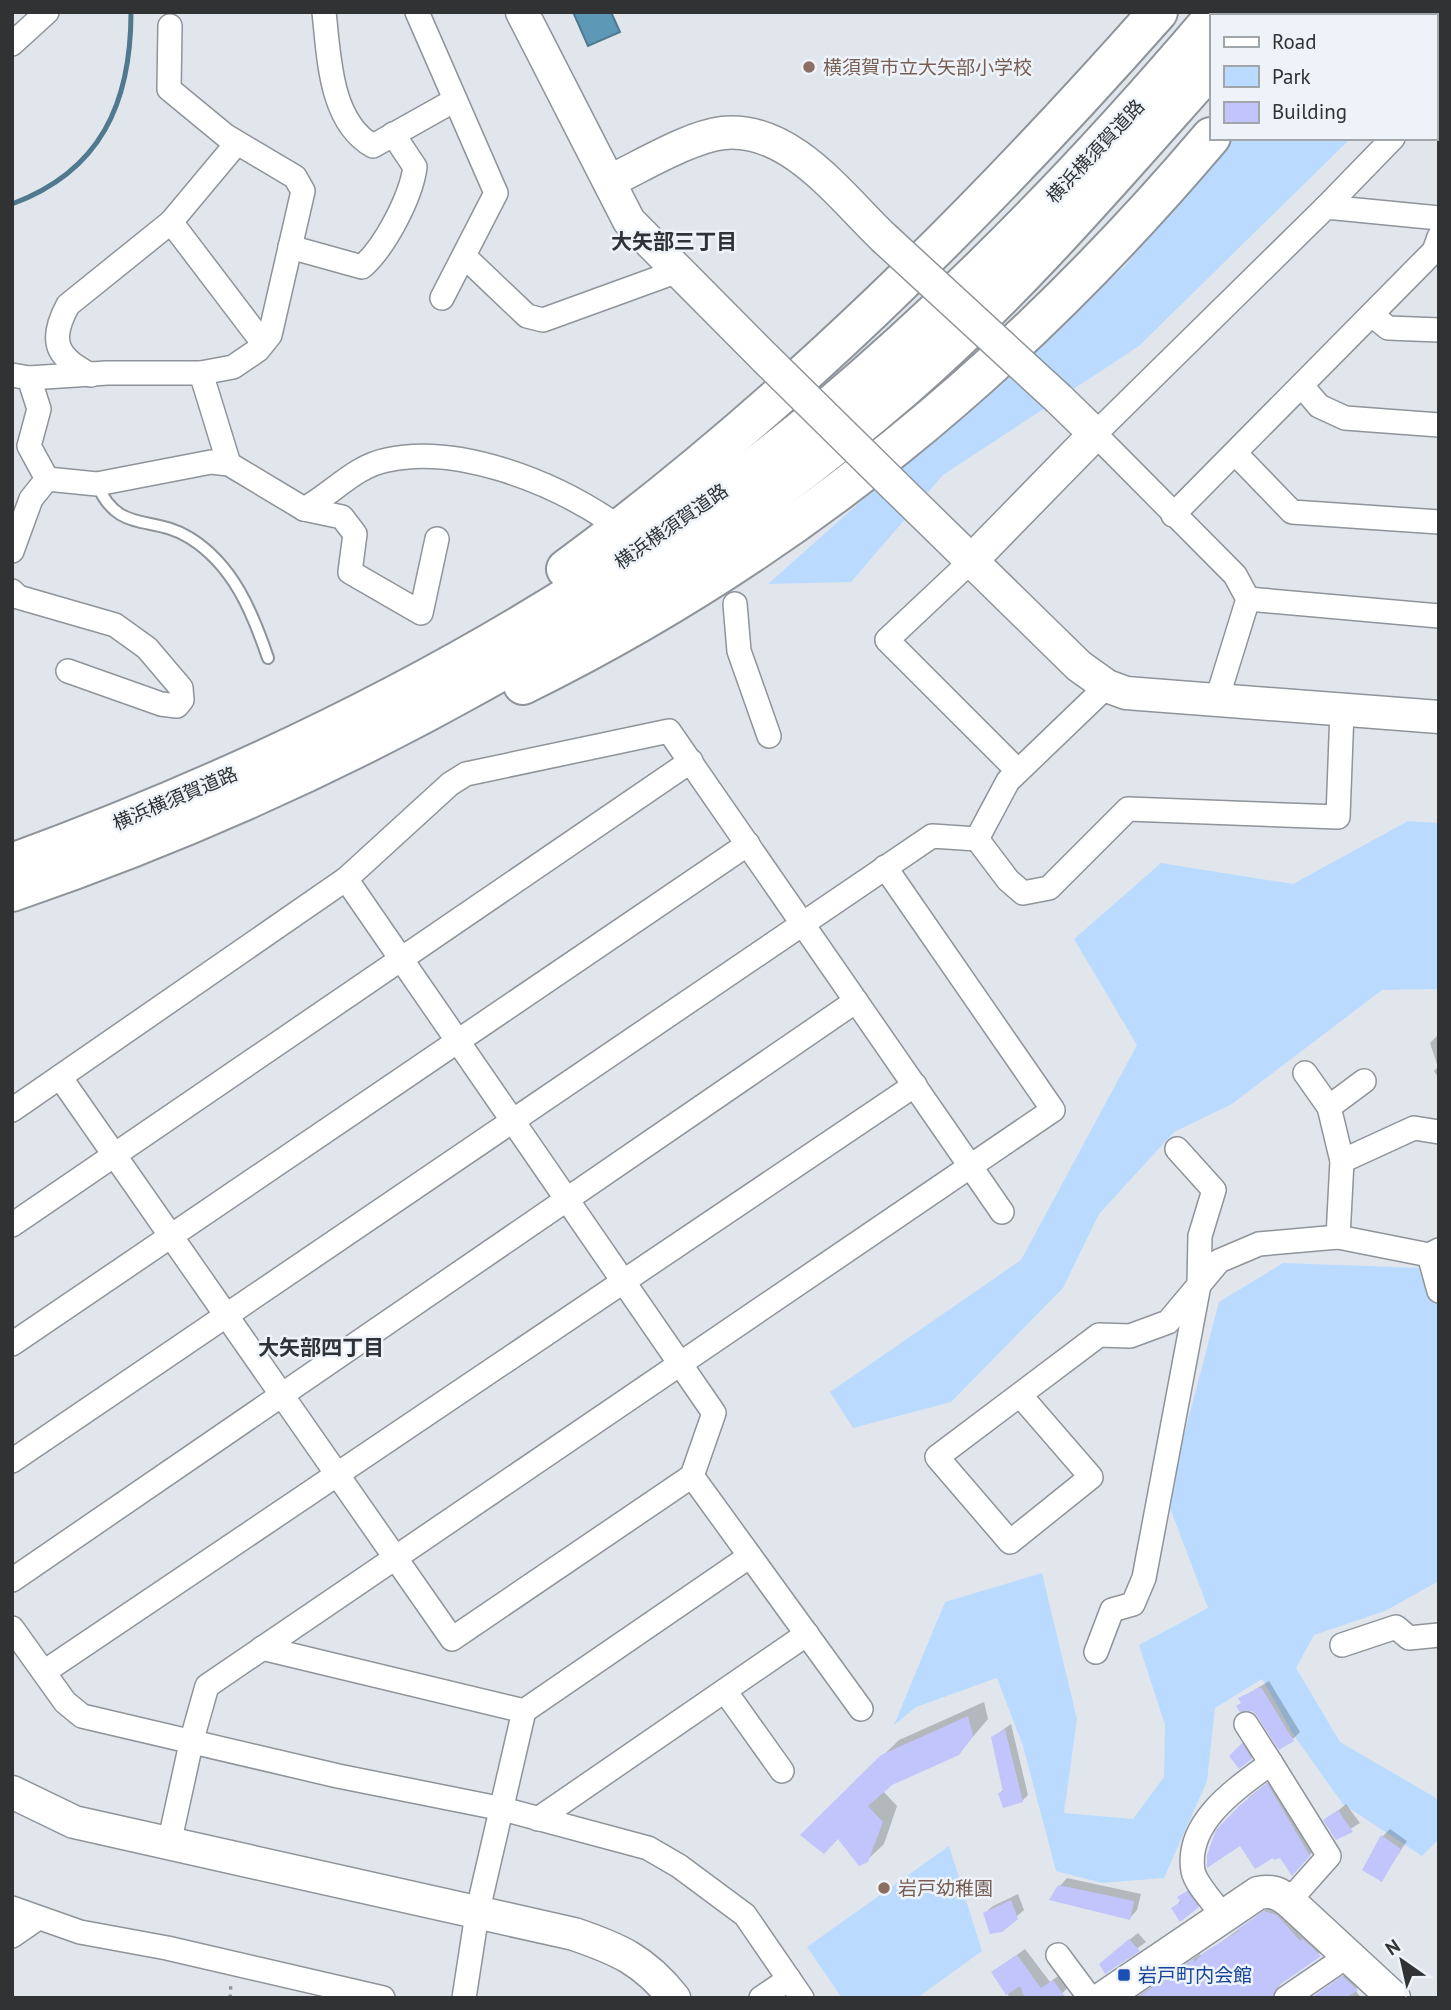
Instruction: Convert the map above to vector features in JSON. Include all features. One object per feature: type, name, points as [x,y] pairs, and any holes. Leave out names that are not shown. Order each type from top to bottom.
[{"type":"highway","points":[[299,745],[481,630],[610,536],[726,442],[879,304],[977,209],[1158,12]]},
{"type":"highway","name":"横浜横須賀道路","points":[[20,880],[145,812],[299,745],[440,672],[548,609],[634,553],[766,458],[890,354],[1015,236],[1143,100],[1210,21]]},
{"type":"highway","name":"横浜横須賀道路","points":[[20,880],[189,824],[392,730],[533,652],[618,601],[731,525],[820,458],[960,336],[1062,234],[1210,68]]},
{"type":"highway","points":[[20,880],[147,855],[236,820],[570,662],[724,573],[851,484],[936,416],[1066,295],[1210,137]]},
{"type":"street","points":[[12,44],[47,12]]},
{"type":"street","points":[[324,12],[331,71],[341,105],[356,136],[373,146],[455,100]]},
{"type":"street","points":[[417,12],[496,193],[442,298]]},
{"type":"street","points":[[522,12],[629,221],[970,562],[1079,666],[1107,686],[1126,693],[1439,717]]},
{"type":"street","points":[[47,479],[29,446],[39,409],[21,376],[201,373],[233,367],[258,350],[270,335],[303,191],[295,177],[237,143],[169,89],[170,26]]},
{"type":"street","points":[[610,181],[691,143],[724,133],[756,137],[796,154],[1059,399],[1235,575],[1248,599],[1217,699]]},
{"type":"street","points":[[290,247],[362,267],[376,256],[412,184],[415,167],[393,134]]},
{"type":"street","points":[[1018,771],[887,640],[970,562],[1391,140]]},
{"type":"street","points":[[91,375],[71,365],[61,352],[57,337],[60,320],[68,304],[171,222],[237,143]]},
{"type":"street","points":[[1326,207],[1439,218]]},
{"type":"street","points":[[171,222],[263,343]]},
{"type":"street","points":[[1173,515],[1434,251],[1439,237]]},
{"type":"street","points":[[465,257],[527,316],[543,320],[678,271]]},
{"type":"street","points":[[1371,315],[1388,328],[1439,330]]},
{"type":"street","points":[[201,373],[229,464]]},
{"type":"street","points":[[1302,386],[1319,406],[1345,418],[1439,425]]},
{"type":"street","points":[[1235,453],[1292,512],[1439,522]]},
{"type":"street","points":[[304,509],[323,499],[351,475],[386,460],[438,455],[515,474],[587,505],[610,521]]},
{"type":"street","points":[[12,551],[22,499],[47,479],[97,484],[211,462],[229,464],[304,509],[342,517],[355,534],[350,572],[421,613],[437,539]]},
{"type":"street","points":[[12,591],[18,597],[115,625],[147,648],[181,688],[182,700],[177,706],[161,704],[68,671]]},
{"type":"street","points":[[1248,599],[1439,616]]},
{"type":"street","points":[[735,604],[739,651],[769,736]]},
{"type":"street","points":[[977,839],[1008,781],[1107,686]]},
{"type":"street","points":[[12,1461],[932,836],[977,839],[1008,880],[1023,893],[1049,888],[1128,809],[1338,817],[1342,711]]},
{"type":"street","points":[[12,1110],[346,879],[450,784],[467,774],[669,731],[1003,1212]]},
{"type":"street","points":[[12,1224],[691,761]]},
{"type":"street","points":[[12,1344],[748,844]]},
{"type":"street","points":[[169,1844],[207,1686],[396,1559],[679,1362],[1053,1110],[885,867]]},
{"type":"street","points":[[60,1077],[452,1639],[692,1476],[714,1413],[346,879]]},
{"type":"street","points":[[12,1580],[856,1001]]},
{"type":"street","points":[[1305,1073],[1329,1107],[1342,1161],[1338,1237]]},
{"type":"street","points":[[1329,1107],[1364,1080]]},
{"type":"street","points":[[44,1672],[915,1085]]},
{"type":"street","points":[[1342,1161],[1414,1128],[1439,1132]]},
{"type":"street","points":[[1096,1653],[1111,1610],[1133,1604],[1144,1578],[1199,1284],[1200,1236],[1214,1190],[1177,1149]]},
{"type":"street","points":[[1020,1395],[1091,1477],[1010,1542],[937,1457],[1099,1335],[1130,1336],[1168,1322],[1219,1261],[1259,1244],[1338,1237],[1434,1252],[1439,1291]]},
{"type":"street","points":[[692,1476],[861,1709]]},
{"type":"street","points":[[464,1998],[477,1914],[524,1711],[750,1556]]},
{"type":"street","points":[[1342,1645],[1396,1627],[1409,1638],[1439,1635]]},
{"type":"street","points":[[12,1628],[65,1702],[82,1716],[338,1776],[503,1810],[648,1848],[679,1866],[745,1915],[795,1988],[761,1998]]},
{"type":"street","points":[[538,1819],[807,1634]]},
{"type":"street","points":[[262,1648],[524,1711]]},
{"type":"street","points":[[725,1691],[782,1770]]},
{"type":"street","points":[[1246,1724],[1329,1856],[1289,1901]]},
{"type":"street","points":[[1223,1916],[1193,1873],[1194,1844],[1222,1799],[1271,1763]]},
{"type":"street","points":[[12,1792],[75,1822],[574,1934],[631,1956],[656,1974],[674,1998]]},
{"type":"street","points":[[1103,1998],[1258,1893],[1268,1891],[1278,1892],[1289,1901],[1346,1957],[1394,1998]]},
{"type":"street","points":[[12,1908],[80,1932],[167,1948],[383,1998]]},
{"type":"street","points":[[12,1936],[38,1917]]},
{"type":"street","points":[[1059,1955],[1090,1998]]},
{"type":"street","points":[[1286,1998],[1346,1957]]},
{"type":"lane","points":[[97,484],[104,502],[120,517],[188,537],[226,567],[255,620],[268,658]]},
{"type":"green space","points":[[1439,12],[1439,57],[1437,58],[1437,14],[1334,14]]},
{"type":"green space","points":[[1229,140],[1349,140],[1139,346],[943,475],[851,582],[768,584],[1124,267]]},
{"type":"green space","points":[[1408,821],[1439,823],[1439,989],[1382,990],[1232,1104],[1174,1132],[1099,1214],[1063,1288],[951,1402],[853,1428],[830,1392],[1021,1260],[1137,1045],[1074,939],[1161,863],[1293,884]]},
{"type":"green space","points":[[1283,1263],[1424,1268],[1439,1280],[1439,1581],[1385,1611],[1314,1635],[1296,1668],[1340,1742],[1436,1798],[1439,1805],[1439,1839],[1422,1856],[1343,1804],[1295,1737],[1262,1679],[1215,1708],[1207,1781],[1164,1878],[1102,1883],[1056,1871],[1023,1746],[997,1678],[916,1707],[894,1725],[945,1602],[1042,1573],[1077,1719],[1064,1813],[1133,1819],[1164,1777],[1165,1725],[1139,1645],[1208,1608],[1167,1500],[1219,1302]]},
{"type":"green space","points":[[949,1846],[982,1951],[917,1998],[842,1998],[807,1947]]},
{"type":"shaded area","points":[[573,12],[611,12],[620,32],[588,46]]},
{"type":"building","points":[[1261,1687],[1294,1741],[1279,1750],[1257,1716],[1252,1711],[1240,1712],[1236,1706],[1241,1703],[1238,1698]]},
{"type":"building","points":[[968,1716],[973,1736],[959,1755],[892,1785],[868,1806],[883,1822],[868,1862],[859,1866],[838,1839],[824,1854],[800,1835],[881,1755]]},
{"type":"building","points":[[1005,1729],[1023,1802],[1003,1808],[998,1793],[1003,1792],[991,1737]]},
{"type":"building","points":[[1242,1743],[1252,1759],[1239,1769],[1229,1756]]},
{"type":"building","points":[[1267,1783],[1310,1856],[1292,1876],[1280,1858],[1273,1858],[1255,1869],[1240,1846],[1207,1868],[1207,1855],[1216,1830]]},
{"type":"building","points":[[1338,1810],[1353,1832],[1336,1840],[1323,1820]]},
{"type":"building","points":[[1381,1835],[1401,1849],[1382,1882],[1362,1870]]},
{"type":"building","points":[[1058,1885],[1134,1901],[1130,1920],[1049,1900]]},
{"type":"building","points":[[1187,1891],[1199,1907],[1180,1922],[1171,1908],[1181,1902],[1177,1897]]},
{"type":"building","points":[[1011,1900],[1018,1919],[1002,1932],[990,1934],[983,1913]]},
{"type":"building","points":[[1264,1911],[1277,1915],[1300,1941],[1303,1939],[1321,1956],[1278,1986],[1272,1998],[1137,1998],[1193,1959],[1195,1962],[1203,1953],[1239,1931],[1238,1929]]},
{"type":"building","points":[[1129,1939],[1140,1951],[1105,1974],[1099,1964]]},
{"type":"building","points":[[1017,1955],[1041,1988],[1053,1980],[1066,1998],[1025,1998],[1020,1986],[1006,1995],[991,1972]]},
{"type":"building","points":[[1342,1976],[1358,1990],[1346,1998],[1311,1998]]},
{"type":"waterway","points":[[12,204],[43,190],[68,173],[89,153],[105,130],[117,104],[125,76],[131,12]]},
{"type":"place","name":"横須賀市立大矢部小学校","points":[[809,67]]},
{"type":"place","name":"岩戸幼稚園","points":[[884,1888]]},
{"type":"place","name":"岩戸町内会館","points":[[1124,1975]]},
{"type":"district","name":"大矢部三丁目","points":[[674,242]]},
{"type":"district","name":"大矢部四丁目","points":[[321,1348]]}]
